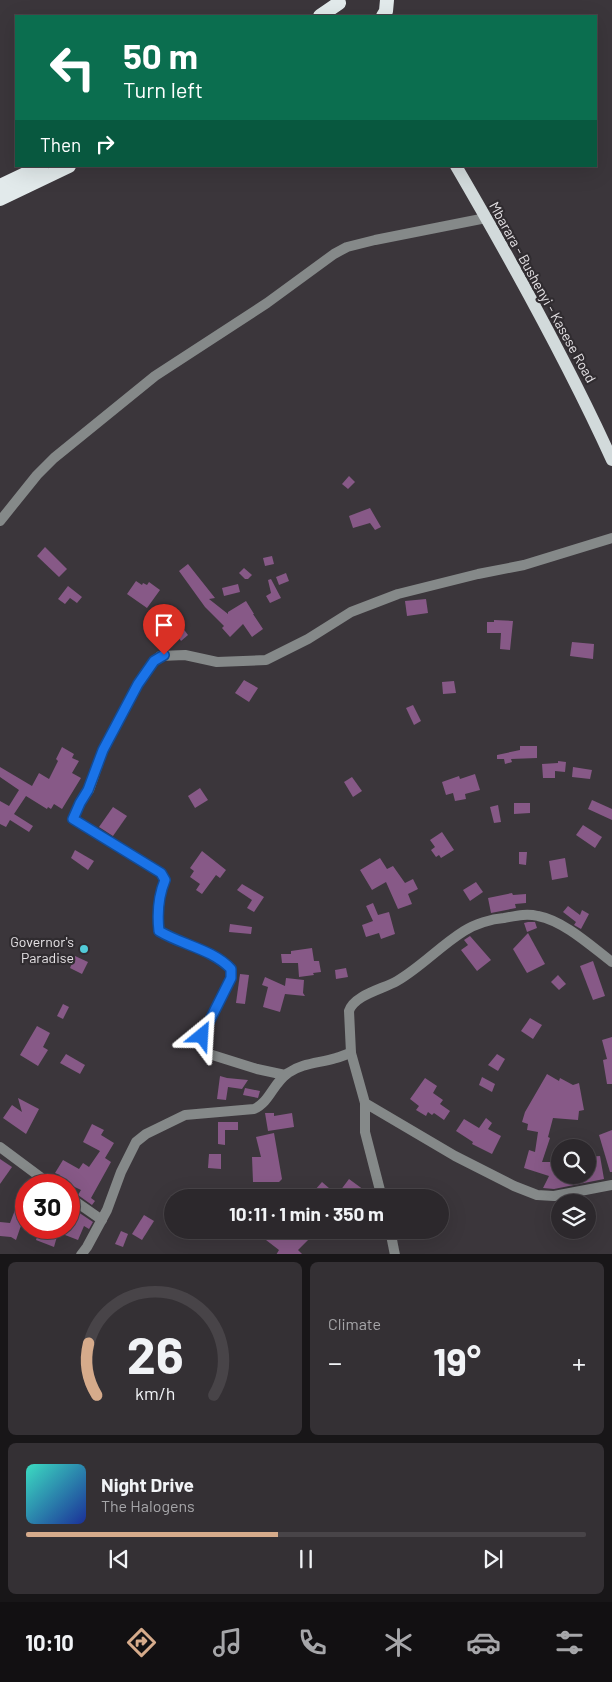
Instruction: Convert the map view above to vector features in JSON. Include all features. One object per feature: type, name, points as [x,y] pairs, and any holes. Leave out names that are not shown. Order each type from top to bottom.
[{"type":"highway","points":[[322,15],[340,6]]},
{"type":"highway","points":[[0,186],[40,167]]},
{"type":"highway","points":[[0,199],[67,167]]},
{"type":"main road","name":"Mbarara - Bushenyi - Kasese Road","points":[[457,167],[533,301],[569,370],[612,460]]},
{"type":"street","points":[[0,521],[37,475],[54,458],[155,376],[267,303],[334,254],[347,247],[375,240],[486,218]]},
{"type":"street","points":[[285,1075],[257,1070],[206,1053],[200,1047],[202,1036],[231,978],[231,969],[224,962],[159,931],[157,916],[160,892],[165,880],[161,873],[73,819],[88,790],[103,750],[138,684],[154,661],[160,656],[186,656],[216,662],[266,660],[308,640],[351,612],[398,594],[478,574],[524,565],[612,538]]},
{"type":"street","points":[[380,1189],[365,1132],[365,1104],[351,1053],[349,1011],[351,1006],[371,993],[396,982],[465,930],[493,919],[536,915],[551,920],[585,941],[612,962]]},
{"type":"street","points":[[80,1254],[87,1247],[107,1210],[121,1172],[136,1142],[146,1134],[165,1123],[186,1115],[254,1109],[262,1105],[278,1081],[288,1072],[305,1065],[351,1053]]},
{"type":"street","points":[[365,1104],[455,1156],[514,1186],[537,1195],[554,1196],[612,1185]]},
{"type":"street","points":[[0,1147],[36,1174]]},
{"type":"street","points":[[80,1205],[102,1220]]},
{"type":"street","points":[[392,1239],[395,1254]]},
{"type":"building","points":[[349,476],[355,482],[348,489],[342,484]]},
{"type":"building","points":[[370,508],[381,527],[375,530],[370,523],[353,528],[349,516]]},
{"type":"building","points":[[45,547],[67,569],[59,577],[37,556]]},
{"type":"building","points":[[272,556],[274,564],[265,566],[263,558]]},
{"type":"building","points":[[188,564],[215,598],[209,599],[228,614],[228,612],[246,601],[263,629],[252,637],[243,624],[230,637],[222,628],[224,626],[205,607],[179,571]]},
{"type":"building","points":[[244,568],[252,575],[248,579],[245,579],[239,573]]},
{"type":"building","points":[[286,573],[289,581],[279,585],[276,577]]},
{"type":"building","points":[[271,579],[281,598],[270,603],[266,596],[271,593],[268,580]]},
{"type":"building","points":[[136,581],[142,585],[143,583],[147,585],[149,582],[160,590],[147,608],[127,594]]},
{"type":"building","points":[[238,584],[240,592],[224,596],[222,588]]},
{"type":"building","points":[[68,586],[82,597],[77,603],[70,598],[65,604],[58,599]]},
{"type":"building","points":[[426,599],[428,613],[407,616],[405,601]]},
{"type":"building","points":[[163,610],[173,621],[164,630],[153,618]]},
{"type":"building","points":[[494,620],[513,621],[510,650],[500,649],[501,633],[487,633],[487,622],[494,622]]},
{"type":"building","points":[[179,623],[188,635],[181,641],[172,628]]},
{"type":"building","points":[[572,642],[594,644],[593,659],[570,656]]},
{"type":"building","points":[[244,680],[258,688],[249,702],[235,693]]},
{"type":"building","points":[[454,681],[456,693],[443,694],[442,682]]},
{"type":"building","points":[[413,705],[421,721],[414,725],[406,708]]},
{"type":"building","points":[[520,746],[537,746],[537,758],[511,759],[512,762],[505,764],[504,759],[497,759],[497,755],[520,750]]},
{"type":"building","points":[[62,747],[74,754],[72,758],[79,761],[72,773],[81,778],[62,809],[54,804],[51,809],[48,807],[47,809],[26,796],[14,814],[33,826],[29,832],[10,820],[6,827],[0,824],[0,801],[9,806],[19,790],[0,777],[0,767],[32,786],[39,773],[49,779],[58,761],[56,759]]},
{"type":"building","points":[[558,761],[566,762],[565,772],[555,771],[555,778],[543,778],[542,764],[558,763]]},
{"type":"building","points":[[573,767],[592,770],[590,779],[572,777]]},
{"type":"building","points":[[475,774],[480,790],[465,794],[466,799],[455,801],[453,793],[446,795],[442,782],[459,776],[460,779]]},
{"type":"building","points":[[352,777],[362,791],[353,797],[344,782]]},
{"type":"building","points":[[200,788],[208,800],[195,808],[188,796]]},
{"type":"building","points":[[592,800],[612,809],[612,820],[588,809]]},
{"type":"building","points":[[514,803],[530,803],[530,813],[514,814]]},
{"type":"building","points":[[498,805],[501,822],[494,823],[490,807]]},
{"type":"building","points":[[113,807],[127,816],[113,836],[99,827]]},
{"type":"building","points":[[583,825],[602,837],[595,848],[576,835]]},
{"type":"building","points":[[442,832],[454,850],[441,858],[439,855],[436,857],[431,850],[435,847],[430,840]]},
{"type":"building","points":[[75,850],[94,861],[88,870],[71,858]]},
{"type":"building","points":[[202,851],[226,870],[220,878],[216,875],[202,894],[196,890],[200,884],[190,877],[194,871],[190,868]]},
{"type":"building","points":[[519,852],[527,852],[526,865],[519,864]]},
{"type":"building","points":[[380,858],[387,869],[393,866],[405,883],[413,879],[418,889],[408,894],[412,904],[398,909],[386,882],[372,890],[360,870]]},
{"type":"building","points":[[565,858],[568,877],[552,880],[549,861]]},
{"type":"building","points":[[476,882],[483,892],[470,901],[463,890]]},
{"type":"building","points":[[242,884],[264,897],[254,912],[247,908],[252,900],[237,890]]},
{"type":"building","points":[[512,893],[513,895],[526,894],[526,903],[515,904],[516,908],[491,913],[488,898]]},
{"type":"building","points":[[373,903],[378,915],[389,912],[395,934],[381,939],[379,933],[366,937],[362,925],[373,921],[366,906]]},
{"type":"building","points":[[568,906],[580,915],[582,910],[589,914],[581,929],[574,925],[576,922],[563,912]]},
{"type":"building","points":[[535,922],[537,928],[527,932],[524,923]]},
{"type":"building","points":[[230,924],[252,927],[251,934],[229,932]]},
{"type":"building","points":[[528,933],[545,964],[527,973],[513,949]]},
{"type":"building","points":[[470,936],[491,960],[477,971],[461,950],[468,945],[464,940]]},
{"type":"building","points":[[312,948],[314,961],[319,961],[321,972],[299,977],[298,963],[282,963],[281,954],[291,954],[291,951]]},
{"type":"building","points":[[75,956],[88,962],[82,974],[70,968]]},
{"type":"building","points":[[593,961],[605,996],[593,1000],[580,966]]},
{"type":"building","points":[[346,968],[348,977],[336,979],[335,970]]},
{"type":"building","points":[[240,974],[249,975],[245,1004],[236,1003]]},
{"type":"building","points":[[558,975],[566,984],[559,990],[551,982]]},
{"type":"building","points":[[265,977],[285,986],[286,978],[304,980],[303,993],[305,996],[285,994],[280,1012],[263,1007],[268,987],[262,985]]},
{"type":"building","points":[[63,1004],[69,1007],[63,1019],[57,1016]]},
{"type":"building","points":[[530,1018],[542,1025],[533,1039],[521,1031]]},
{"type":"building","points":[[37,1026],[50,1033],[43,1047],[48,1050],[38,1066],[20,1055]]},
{"type":"building","points":[[612,1037],[612,1084],[607,1084],[603,1060],[607,1059],[602,1040]]},
{"type":"building","points":[[66,1054],[85,1065],[80,1074],[60,1063]]},
{"type":"building","points":[[497,1054],[505,1059],[498,1071],[488,1065]]},
{"type":"building","points":[[547,1074],[559,1081],[560,1078],[573,1085],[579,1083],[584,1110],[579,1111],[578,1120],[553,1118],[548,1137],[550,1138],[542,1162],[551,1162],[551,1184],[579,1184],[554,1189],[543,1188],[549,1176],[524,1168],[529,1150],[535,1152],[538,1132],[527,1130],[528,1124],[522,1122],[525,1112]]},
{"type":"building","points":[[220,1076],[248,1080],[242,1089],[228,1087],[226,1100],[217,1099]]},
{"type":"building","points":[[482,1077],[495,1084],[492,1092],[479,1085]]},
{"type":"building","points":[[425,1078],[437,1086],[433,1093],[443,1100],[440,1104],[450,1111],[444,1120],[434,1113],[432,1115],[428,1112],[426,1116],[416,1110],[419,1106],[410,1099]]},
{"type":"building","points":[[245,1088],[260,1091],[258,1098],[243,1095]]},
{"type":"building","points":[[18,1098],[39,1109],[26,1134],[3,1118],[12,1105],[22,1112]]},
{"type":"building","points":[[265,1113],[274,1113],[274,1116],[292,1113],[294,1127],[268,1131]]},
{"type":"building","points":[[486,1118],[492,1123],[488,1129],[501,1136],[492,1154],[472,1144],[473,1142],[456,1131],[464,1119],[479,1128]]},
{"type":"building","points":[[218,1122],[238,1122],[238,1130],[225,1130],[225,1145],[218,1144]]},
{"type":"building","points":[[92,1124],[104,1130],[101,1135],[114,1143],[105,1158],[111,1162],[91,1198],[95,1201],[92,1205],[80,1196],[80,1174],[55,1173],[63,1160],[79,1169],[83,1163],[89,1167],[100,1151],[83,1142]]},
{"type":"building","points":[[612,1130],[612,1172],[610,1172],[599,1135]]},
{"type":"building","points":[[274,1133],[282,1179],[279,1182],[253,1182],[252,1157],[261,1157],[256,1137]]},
{"type":"building","points":[[209,1154],[221,1154],[221,1169],[208,1168]]},
{"type":"building","points":[[596,1156],[600,1156],[604,1179],[596,1181]]},
{"type":"building","points":[[0,1159],[12,1167],[0,1184]]},
{"type":"building","points":[[349,1179],[363,1189],[342,1189]]},
{"type":"building","points":[[322,1182],[330,1189],[316,1189]]},
{"type":"building","points":[[15,1210],[16,1240],[11,1237],[0,1236],[0,1222],[10,1223]]},
{"type":"building","points":[[80,1213],[93,1222],[89,1229],[84,1226],[80,1235]]},
{"type":"building","points":[[144,1215],[154,1221],[142,1240],[132,1234]]},
{"type":"building","points":[[121,1231],[128,1234],[123,1247],[115,1244]]},
{"type":"building","points":[[36,1239],[56,1239],[54,1247]]},
{"type":"building","points":[[267,1239],[309,1239],[298,1250],[302,1254],[277,1254],[279,1250]]},
{"type":"place","name":"Governor's Paradise","points":[[84,949]]},
{"type":"route","points":[[164,655],[154,661],[138,684],[103,750],[88,790],[73,819],[161,873],[165,880],[160,892],[157,916],[159,931],[193,945],[224,962],[231,969],[231,978],[202,1036]]}]
